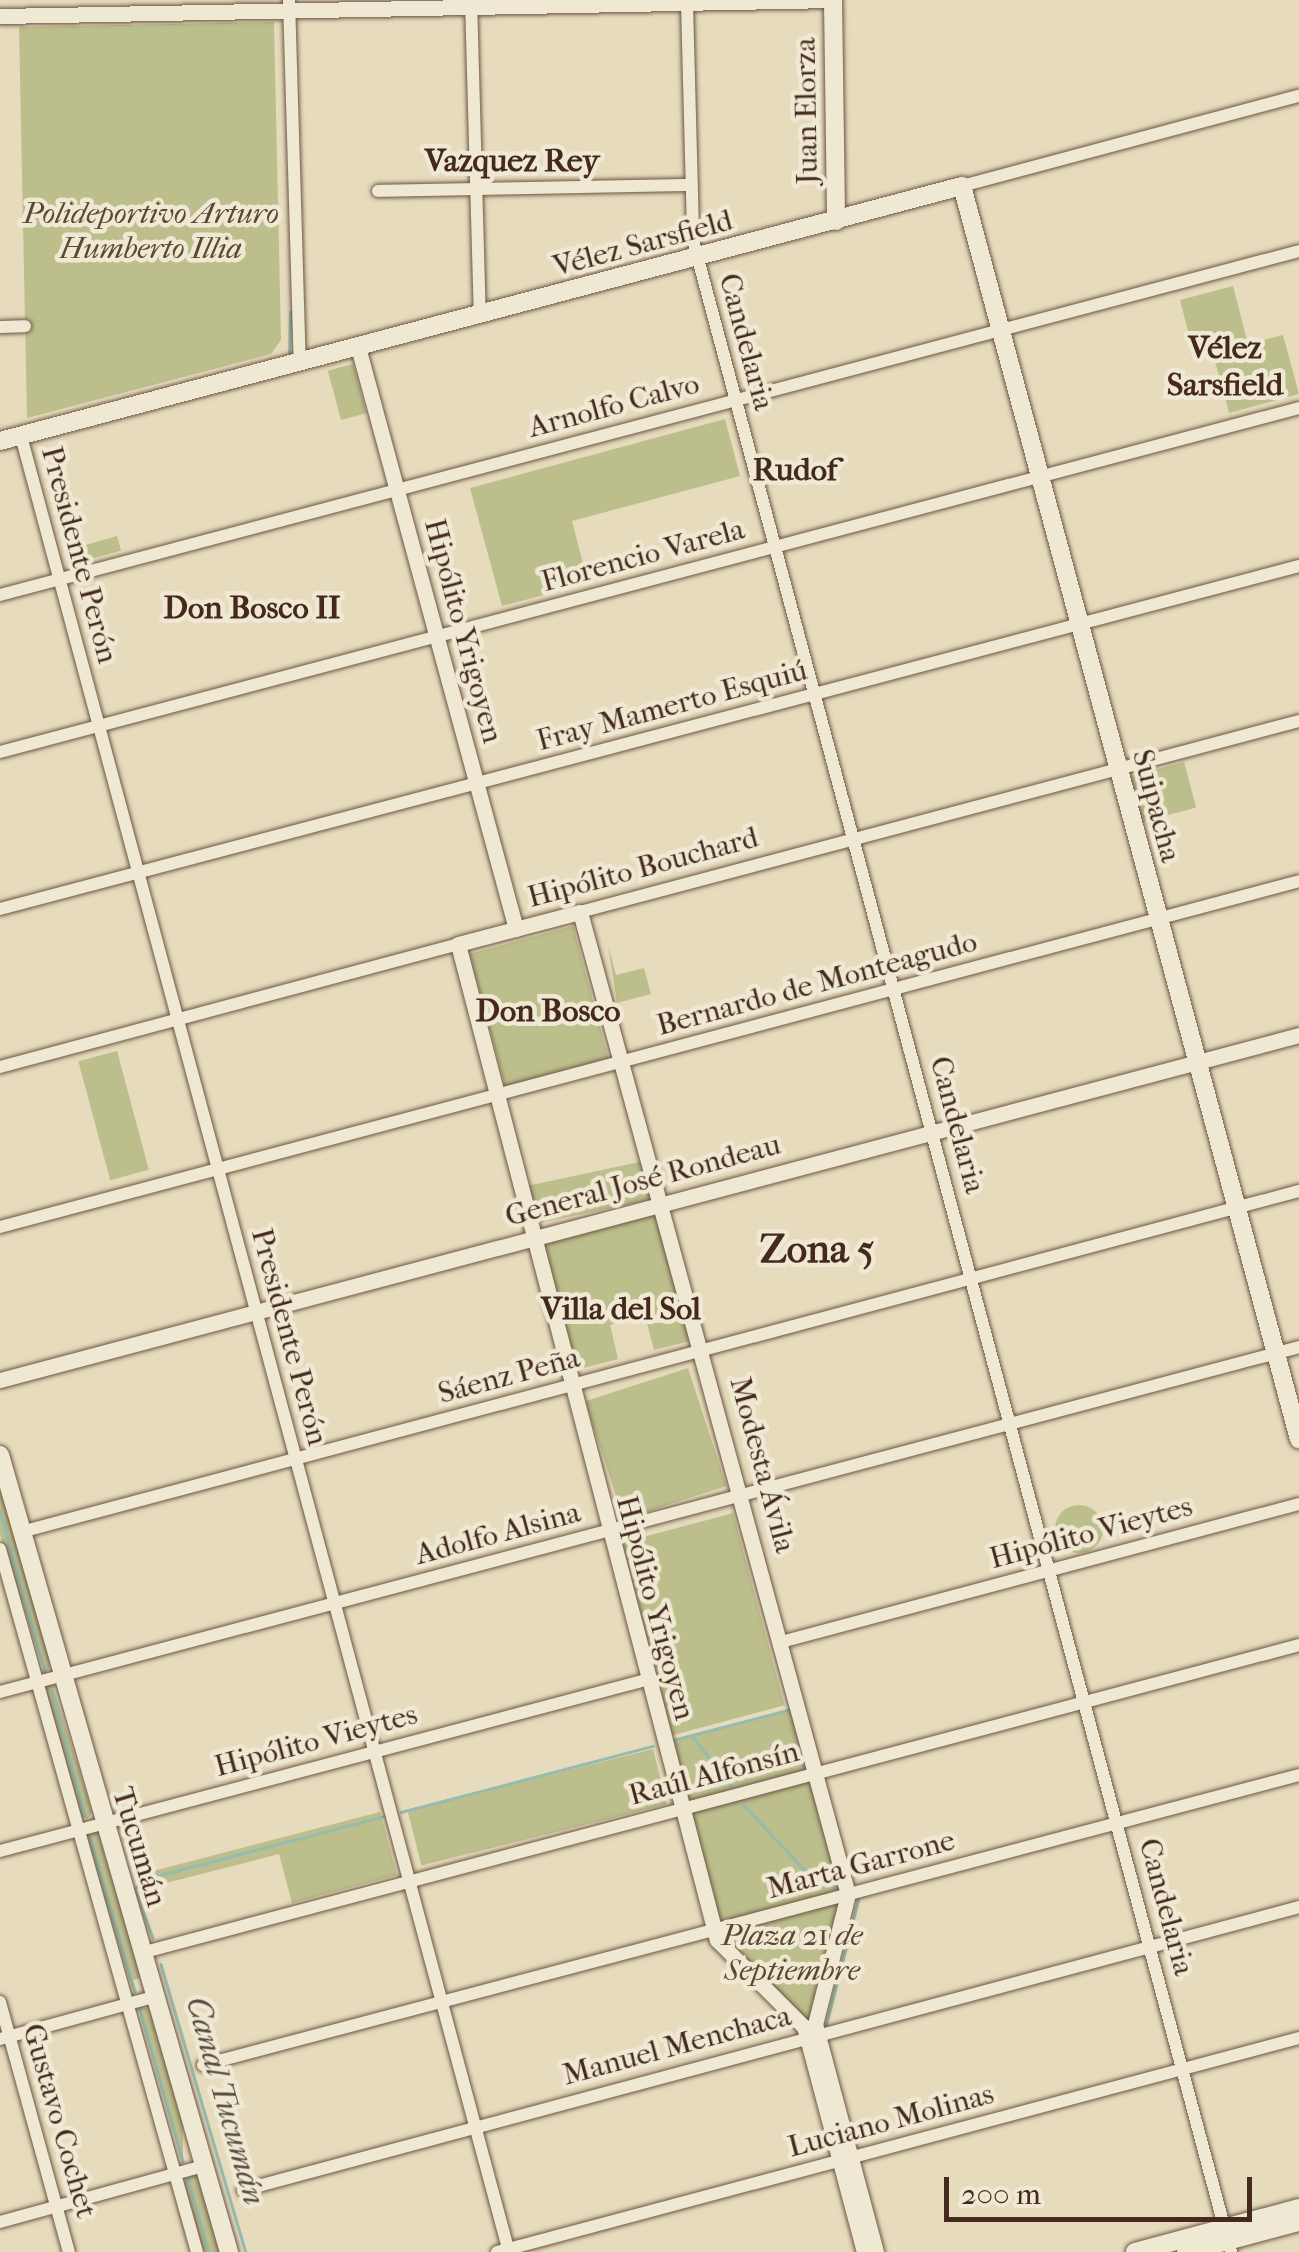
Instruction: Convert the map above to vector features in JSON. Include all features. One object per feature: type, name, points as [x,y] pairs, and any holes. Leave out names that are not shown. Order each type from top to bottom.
[{"type":"main road","name":"Juan Elorza","points":[[835,0],[836,221]]},
{"type":"main road","name":"Vélez Sarsfield","points":[[0,441],[962,186]]},
{"type":"main road","name":"Suipacha","points":[[962,186],[1299,1440]]},
{"type":"main road","name":"Tucumán","points":[[0,1456],[102,1824],[229,2252]]},
{"type":"main road","points":[[1135,2252],[1228,2240],[1299,2208]]},
{"type":"main road","points":[[1186,2252],[1299,2222]]},
{"type":"street","points":[[0,16],[107,7],[835,0]]},
{"type":"street","name":"Candelaria","points":[[687,3],[698,258],[1228,2240]]},
{"type":"street","points":[[471,4],[480,315]]},
{"type":"street","points":[[289,5],[300,362]]},
{"type":"street","name":"Vélez Sarsfield","points":[[962,186],[1299,96]]},
{"type":"street","points":[[378,191],[692,185]]},
{"type":"street","name":"Arnolfo Calvo","points":[[0,595],[1299,251]]},
{"type":"street","points":[[0,327],[25,326]]},
{"type":"street","name":"Hipólito Yrigoyen","points":[[358,347],[516,929]]},
{"type":"street","name":"Florencio Varela","points":[[0,752],[1299,408]]},
{"type":"street","name":"Presidente Perón","points":[[20,436],[443,2002],[505,2251]]},
{"type":"street","name":"Fray Mamerto Esquiú","points":[[0,909],[1299,566]]},
{"type":"street","name":"Hipólito Bouchard","points":[[0,1068],[1299,721]]},
{"type":"street","name":"Bernardo de Monteagudo","points":[[0,1227],[1299,881]]},
{"type":"street","name":"Modesta Ávila","points":[[580,912],[663,1204],[848,1894],[812,2036]]},
{"type":"street","name":"Hipólito Yrigoyen","points":[[458,944],[528,1240],[714,1930],[812,2036],[845,2159],[876,2252]]},
{"type":"street","name":"General José Rondeau","points":[[0,1380],[1299,1034]]},
{"type":"street","name":"Sáenz Peña","points":[[21,1532],[1299,1190]]},
{"type":"street","name":"Adolfo Alsina","points":[[0,1692],[1299,1347]]},
{"type":"street","name":"Hipólito Vieytes","points":[[780,1642],[1299,1504]]},
{"type":"street","name":"Tucumán","points":[[0,1549],[197,2252]]},
{"type":"street","name":"Raúl Alfonsín","points":[[142,1952],[1299,1645]]},
{"type":"street","name":"Hipólito Vieytes","points":[[0,1852],[646,1680]]},
{"type":"street","name":"Marta Garrone","points":[[203,2065],[1299,1775]]},
{"type":"street","name":"Manuel Menchaca","points":[[243,2190],[1299,1906]]},
{"type":"street","points":[[5,2037],[154,1997]]},
{"type":"street","name":"Gustavo Cochet","points":[[0,2002],[5,2037],[69,2252]]},
{"type":"street","name":"Luciano Molinas","points":[[505,2251],[1299,2038]]},
{"type":"street","name":"Hipólito Yrigoyen","points":[[845,2159],[864,2252]]},
{"type":"street","points":[[0,2222],[204,2166]]},
{"type":"green space","name":"Polideportivo Arturo Humberto Illia","points":[[274,22],[281,340],[271,354],[27,418],[19,27]]},
{"type":"green space","points":[[1233,286],[1248,344],[1283,335],[1299,394],[1229,413],[1213,354],[1195,358],[1180,300]]},
{"type":"green space","points":[[353,364],[366,413],[341,420],[328,371]]},
{"type":"green space","points":[[725,419],[740,476],[572,521],[588,583],[502,606],[470,488]]},
{"type":"green space","points":[[117,536],[121,550],[72,564],[68,550]]},
{"type":"green space","points":[[1184,762],[1196,807],[1142,822],[1130,776]]},
{"type":"green space","points":[[573,926],[608,1058],[505,1086],[470,954]]},
{"type":"green space","points":[[608,945],[616,975],[644,968],[651,994],[617,1003]]},
{"type":"green space","points":[[117,1051],[149,1170],[110,1180],[78,1061]]},
{"type":"green space","points":[[644,1161],[652,1199],[534,1224],[526,1186]]},
{"type":"green space","points":[[658,1214],[690,1341],[654,1350],[645,1316],[610,1325],[618,1359],[572,1371],[537,1245]]},
{"type":"green space","points":[[688,1368],[726,1486],[624,1519],[585,1401]]},
{"type":"green space","points":[[0,1487],[51,1664],[45,1675],[0,1534]]},
{"type":"green space","points":[[1079,1505],[1096,1512],[1103,1529],[1096,1546],[1079,1553],[1062,1546],[1055,1529],[1062,1512]]},
{"type":"green space","points":[[733,1513],[785,1705],[672,1735],[621,1543]]},
{"type":"green space","points":[[52,1683],[92,1812],[88,1819],[79,1816],[44,1688]]},
{"type":"green space","points":[[798,1707],[848,1894],[713,1931],[663,1743]]},
{"type":"green space","points":[[653,1749],[667,1804],[421,1866],[408,1810]]},
{"type":"green space","points":[[380,1812],[397,1875],[292,1903],[279,1854],[143,1889],[134,1876]]},
{"type":"green space","points":[[97,1830],[142,1977],[130,1981],[85,1834]]},
{"type":"green space","name":"Plaza 21 de Septiembre","points":[[842,1899],[808,2023],[722,1932]]},
{"type":"green space","points":[[137,2004],[153,2011],[183,2114],[183,2165]]},
{"type":"green space","points":[[192,2173],[202,2179],[223,2252],[202,2252],[183,2183]]},
{"type":"waterway","points":[[289,355],[290,312]]},
{"type":"waterway","name":"Canal Tucumán","points":[[0,1511],[45,1670]]},
{"type":"waterway","name":"Canal Tucumán","points":[[52,1691],[85,1815]]},
{"type":"waterway","points":[[673,1740],[791,1709]]},
{"type":"waterway","points":[[693,1737],[732,1787]]},
{"type":"waterway","points":[[401,1812],[652,1746]]},
{"type":"waterway","points":[[782,1752],[806,1767]]},
{"type":"waterway","points":[[744,1805],[814,1880],[840,1890]]},
{"type":"waterway","points":[[135,1889],[141,1880],[385,1816]]},
{"type":"waterway","name":"Canal Tucumán","points":[[89,1834],[135,1991]]},
{"type":"waterway","points":[[834,1871],[838,1887]]},
{"type":"waterway","name":"Canal Tucumán","points":[[135,1889],[153,1938]]},
{"type":"waterway","points":[[826,2025],[858,1900]]},
{"type":"waterway","name":"Canal Tucumán","points":[[161,1964],[246,2252]]},
{"type":"waterway","name":"Canal Tucumán","points":[[140,2009],[183,2161]]},
{"type":"waterway","name":"Canal Tucumán","points":[[188,2178],[209,2252]]},
{"type":"district","name":"Vazquez Rey","points":[[512,161]]},
{"type":"district","name":"Vélez Sarsfield","points":[[1225,368]]},
{"type":"district","name":"Rudof","points":[[795,470]]},
{"type":"district","name":"Don Bosco II","points":[[252,608]]},
{"type":"district","name":"Don Bosco","points":[[548,1011]]},
{"type":"district","name":"Zona 5","points":[[817,1249]]},
{"type":"district","name":"Villa del Sol","points":[[621,1309]]}]
